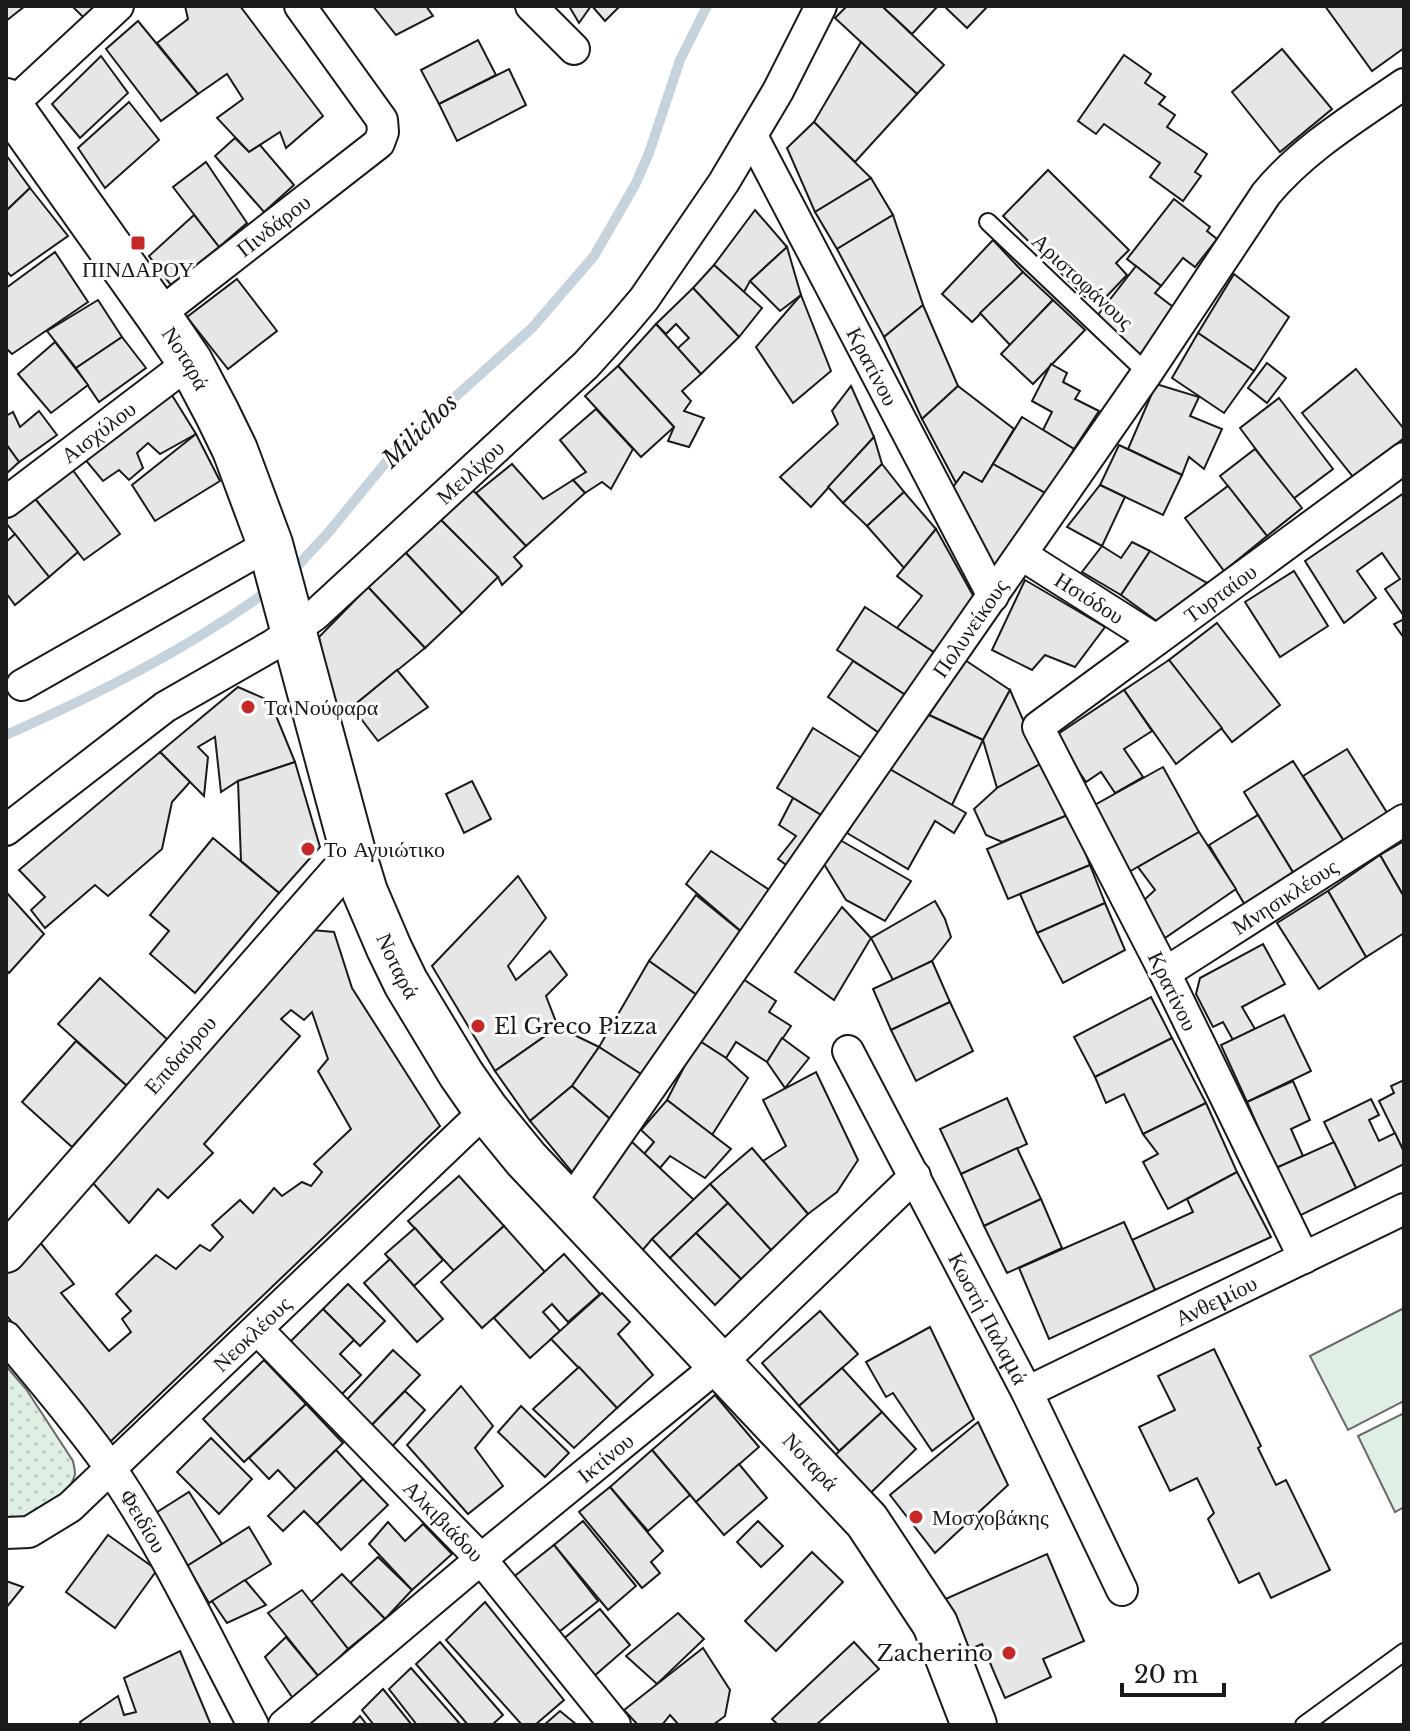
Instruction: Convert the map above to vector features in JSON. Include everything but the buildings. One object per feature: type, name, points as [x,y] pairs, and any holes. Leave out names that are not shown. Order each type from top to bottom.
[{"type":"main road","name":"Νοταρά","points":[[7,106],[190,362],[235,450],[273,553],[365,892],[406,983],[486,1110],[568,1206],[867,1521],[935,1624],[974,1725]]},
{"type":"street","points":[[7,106],[118,6]]},
{"type":"street","name":"Πινδάρου","points":[[158,315],[379,143],[383,132],[382,120],[300,6]]},
{"type":"street","points":[[531,6],[574,49]]},
{"type":"street","name":"Μειλίχου","points":[[6,830],[165,707],[294,631],[315,615],[586,365],[644,299],[752,136],[821,6]]},
{"type":"street","name":"Πολυνείκους","points":[[568,1206],[1022,555],[1147,373],[1231,243],[1279,179],[1318,145],[1404,84]]},
{"type":"street","name":"Κρατίνου","points":[[752,136],[993,596]]},
{"type":"street","name":"Αισχύλου","points":[[6,502],[190,362]]},
{"type":"street","name":"Τυρταίου","points":[[1038,727],[1404,458]]},
{"type":"street","points":[[22,685],[273,553]]},
{"type":"street","name":"Ησιόδου","points":[[1022,555],[1156,640]]},
{"type":"street","name":"Κρατίνου","points":[[1038,727],[1165,973],[1304,1258]]},
{"type":"street","name":"Μνησικλέους","points":[[1165,973],[1404,820]]},
{"type":"street","name":"Επιδαύρου","points":[[6,1253],[354,856]]},
{"type":"street","name":"Κωστή Παλαμά","points":[[848,1051],[1027,1392],[1122,1590]]},
{"type":"street","name":"Νεοκλέους","points":[[6,1533],[29,1532],[70,1507],[486,1110]]},
{"type":"street","name":"Ικτίνου","points":[[284,1725],[720,1364],[915,1176]]},
{"type":"street","name":"Ανθεμίου","points":[[1027,1392],[1404,1209]]},
{"type":"street","name":"Αλκιβιάδου","points":[[257,1329],[481,1559],[615,1725]]},
{"type":"street","name":"Φειδίου","points":[[6,1337],[111,1469],[158,1544],[253,1725]]},
{"type":"lane","name":"Αριστοφάνους","points":[[988,222],[1147,373]]},
{"type":"lane","points":[[1304,1725],[1404,1652]]},
{"type":"green space","points":[[1404,1308],[1404,1401],[1348,1430],[1310,1356]]},
{"type":"green space","points":[[6,1366],[26,1389],[73,1461],[75,1474],[65,1491],[47,1506],[25,1517],[6,1520]]},
{"type":"green space","points":[[1404,1413],[1404,1507],[1395,1512],[1358,1436]]},
{"type":"waterway","name":"Milichos","points":[[289,575],[396,450],[532,328],[594,256],[635,185],[680,60],[707,6]]},
{"type":"waterway","name":"Milichos","points":[[6,735],[142,669],[270,589]]},
{"type":"place","name":"ΠΙΝΔΑΡΟΥ","points":[[138,243]]},
{"type":"place","name":"Τα Νούφαρα","points":[[248,707]]},
{"type":"place","name":"Το Αγυιώτικο","points":[[308,849]]},
{"type":"place","name":"El Greco Pizza","points":[[478,1026]]},
{"type":"place","name":"Μοσχοβάκης","points":[[916,1517]]},
{"type":"place","name":"Zacherino","points":[[1009,1653]]}]
